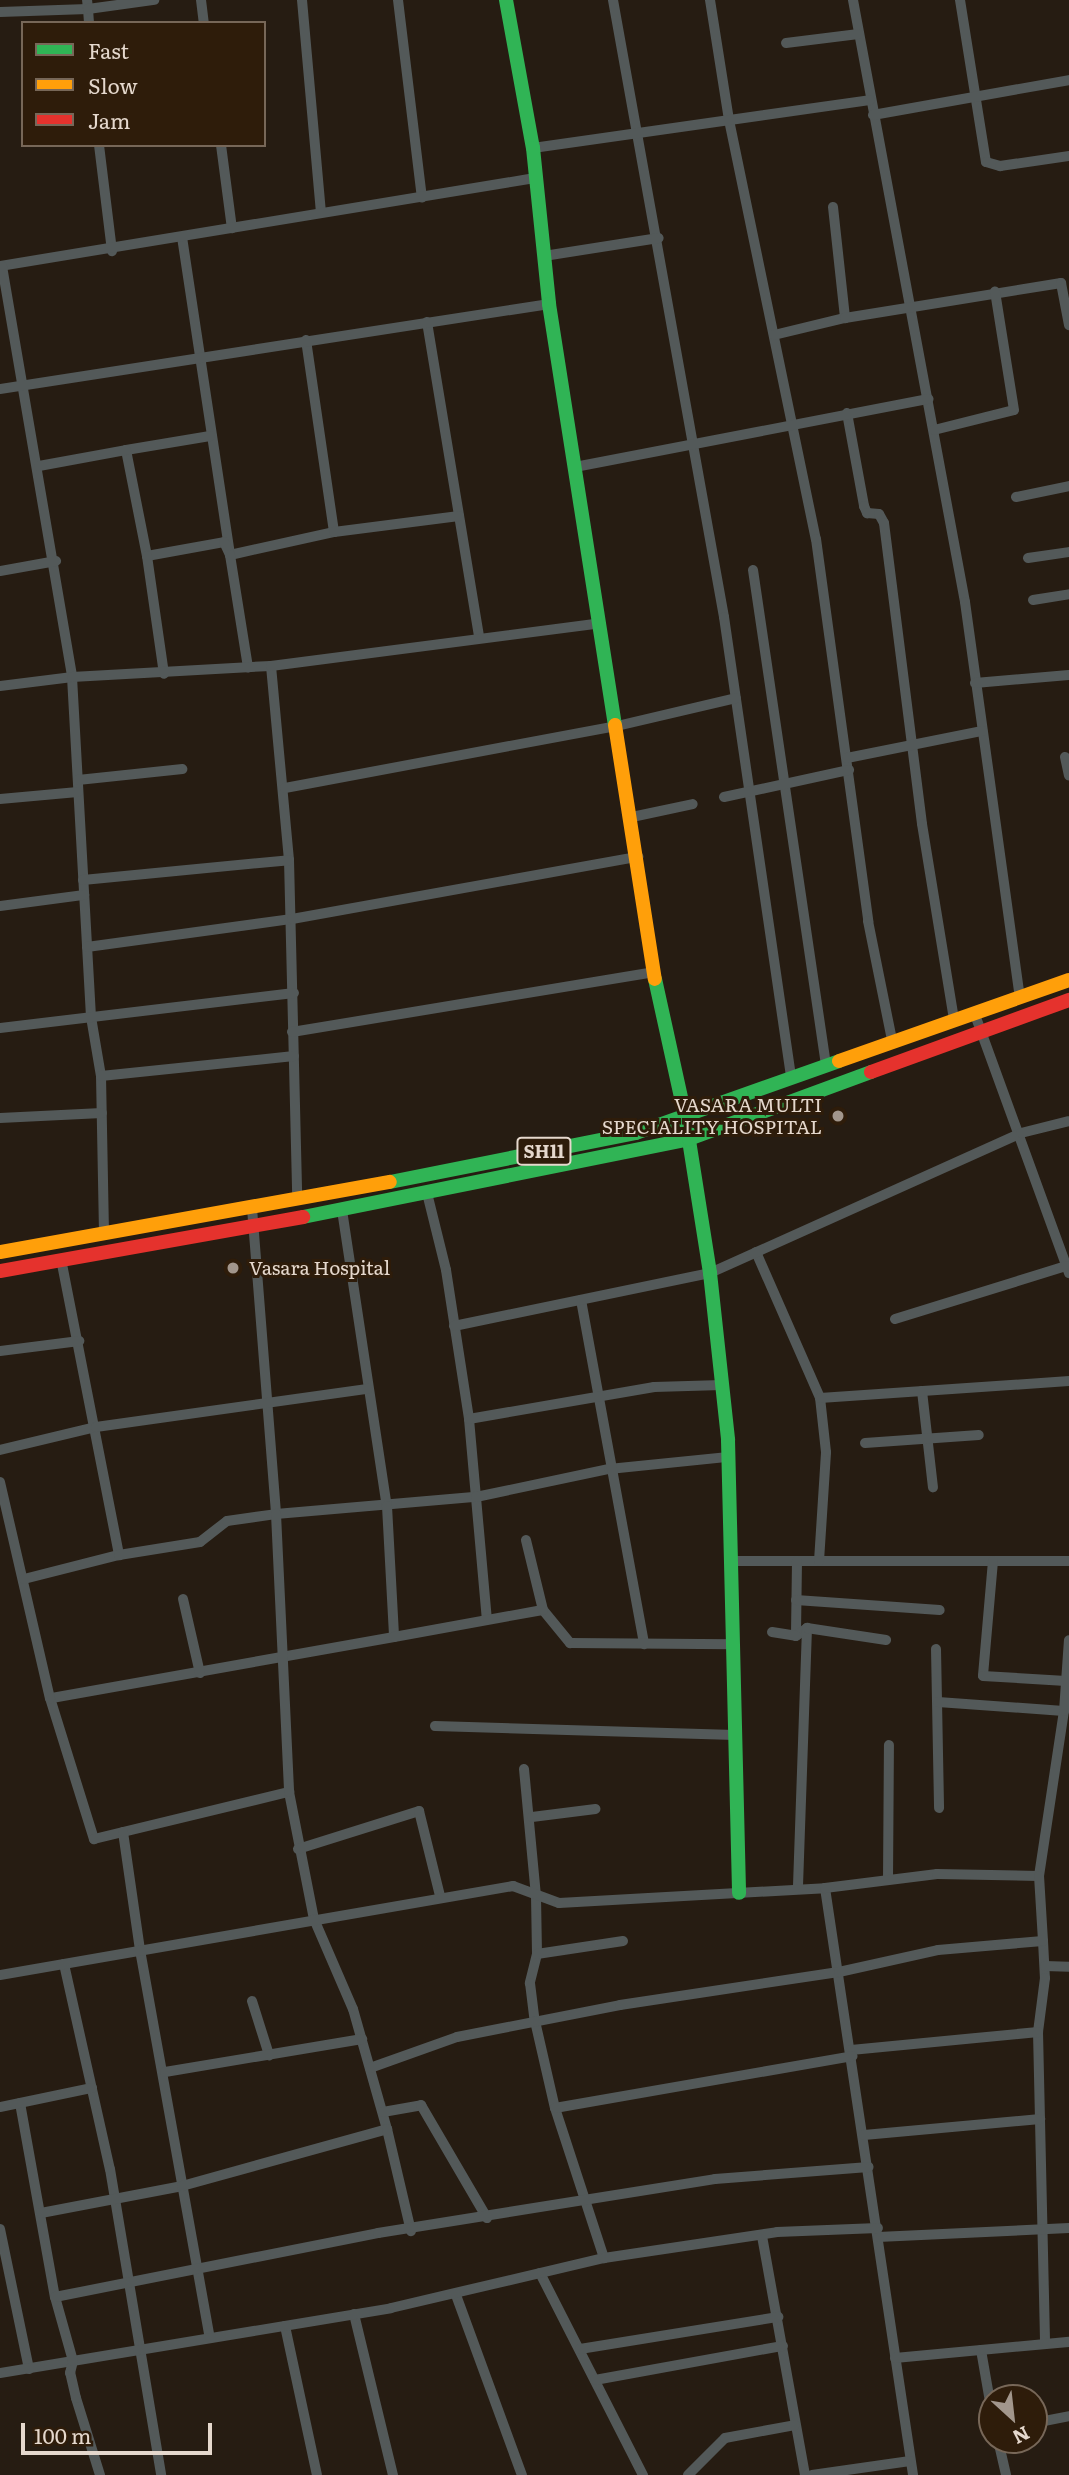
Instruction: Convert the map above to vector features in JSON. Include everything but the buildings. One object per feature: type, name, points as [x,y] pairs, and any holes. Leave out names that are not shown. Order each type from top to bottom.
[{"type":"main road","points":[[506,0],[533,148],[549,303],[632,817],[653,972],[685,1115],[710,1273],[728,1457],[738,1892]]},
{"type":"main road","name":"SH11","points":[[0,1252],[252,1208],[636,1133],[892,1040],[1069,980]]},
{"type":"main road","name":"SH11","points":[[0,1270],[342,1210],[689,1139],[1069,1000]]},
{"type":"street","points":[[0,12],[154,0]]},
{"type":"street","points":[[201,0],[204,21]]},
{"type":"street","points":[[302,0],[321,212]]},
{"type":"street","points":[[398,0],[422,198]]},
{"type":"street","points":[[613,0],[659,238],[690,444],[736,698],[792,1077]]},
{"type":"street","points":[[710,0],[729,120],[818,553],[868,921],[892,1040]]},
{"type":"street","points":[[853,0],[929,399],[975,683],[1020,998]]},
{"type":"street","points":[[960,0],[984,157],[991,166],[1069,156]]},
{"type":"street","points":[[786,43],[858,34]]},
{"type":"street","points":[[873,115],[1069,80]]},
{"type":"street","points":[[533,148],[870,100]]},
{"type":"street","points":[[99,147],[112,251]]},
{"type":"street","points":[[221,147],[232,228]]},
{"type":"street","points":[[104,1232],[101,1076],[91,1017],[72,677],[56,561],[20,386],[1,266],[112,251],[321,212],[535,178]]},
{"type":"street","points":[[833,207],[845,318]]},
{"type":"street","points":[[182,237],[197,357],[248,668]]},
{"type":"street","points":[[544,256],[659,238]]},
{"type":"street","points":[[774,335],[913,305],[1065,282],[1069,324]]},
{"type":"street","points":[[934,430],[1014,410],[995,292]]},
{"type":"street","points":[[0,389],[549,303]]},
{"type":"street","points":[[427,322],[479,635]]},
{"type":"street","points":[[306,341],[334,533]]},
{"type":"street","points":[[575,467],[929,399]]},
{"type":"street","points":[[847,413],[864,506],[867,513],[879,514],[884,523],[954,1020]]},
{"type":"street","points":[[38,466],[210,436]]},
{"type":"street","points":[[126,450],[147,556],[164,674]]},
{"type":"street","points":[[1016,497],[1069,486]]},
{"type":"street","points":[[230,555],[334,533],[459,516]]},
{"type":"street","points":[[147,556],[224,542],[230,555]]},
{"type":"street","points":[[1028,558],[1069,552]]},
{"type":"street","points":[[0,571],[56,561]]},
{"type":"street","points":[[753,570],[826,1065]]},
{"type":"street","points":[[1033,600],[1069,594]]},
{"type":"street","points":[[0,685],[72,677],[271,666],[479,635],[600,622]]},
{"type":"street","points":[[271,666],[285,788],[292,919],[292,1032],[298,1199]]},
{"type":"street","points":[[975,683],[1069,675]]},
{"type":"street","points":[[285,788],[617,726],[736,698]]},
{"type":"street","points":[[847,758],[982,731]]},
{"type":"street","points":[[1065,757],[1069,776]]},
{"type":"street","points":[[0,799],[182,769]]},
{"type":"street","points":[[724,797],[849,770]]},
{"type":"street","points":[[632,817],[693,804]]},
{"type":"street","points":[[87,947],[292,919],[638,857]]},
{"type":"street","points":[[83,880],[289,860]]},
{"type":"street","points":[[0,906],[84,895]]},
{"type":"street","points":[[292,1032],[653,972]]},
{"type":"street","points":[[0,1028],[294,993]]},
{"type":"street","points":[[895,1319],[948,1299],[1068,1269],[1021,1133],[979,1031],[974,1012]]},
{"type":"street","points":[[101,1076],[294,1056]]},
{"type":"street","points":[[0,1118],[102,1113]]},
{"type":"street","points":[[454,1326],[710,1273],[1021,1133],[1069,1121]]},
{"type":"street","points":[[427,1193],[454,1326],[469,1419],[487,1619]]},
{"type":"street","points":[[252,1208],[251,1227],[264,1401],[276,1514],[280,1659],[289,1792],[298,1849],[314,1919],[362,2039],[383,2112],[411,2231]]},
{"type":"street","points":[[342,1210],[366,1389],[387,1506],[394,1637]]},
{"type":"street","points":[[756,1252],[820,1398],[826,1452],[819,1561]]},
{"type":"street","points":[[61,1259],[119,1555]]},
{"type":"street","points":[[581,1300],[609,1469],[644,1644]]},
{"type":"street","points":[[0,1351],[79,1341]]},
{"type":"street","points":[[820,1398],[1069,1381]]},
{"type":"street","points":[[469,1419],[654,1387],[722,1385]]},
{"type":"street","points":[[0,1450],[96,1427],[264,1401],[366,1389]]},
{"type":"street","points":[[922,1391],[933,1487]]},
{"type":"street","points":[[866,1443],[979,1435]]},
{"type":"street","points":[[24,1580],[119,1555],[200,1542],[227,1521],[276,1514],[477,1497],[609,1469],[728,1457]]},
{"type":"street","points":[[0,1482],[50,1698],[94,1839],[289,1792]]},
{"type":"street","points":[[526,1540],[542,1610],[570,1643],[733,1644]]},
{"type":"street","points":[[730,1561],[1069,1561]]},
{"type":"street","points":[[796,1636],[797,1561]]},
{"type":"street","points":[[993,1561],[983,1676],[1066,1681]]},
{"type":"street","points":[[183,1599],[200,1672]]},
{"type":"street","points":[[796,1600],[940,1610]]},
{"type":"street","points":[[50,1698],[280,1659],[542,1610]]},
{"type":"street","points":[[798,1889],[807,1628]]},
{"type":"street","points":[[772,1632],[796,1636],[807,1628],[886,1640]]},
{"type":"street","points":[[1045,2344],[1038,2032],[1045,1966],[1040,1876],[1063,1737],[1069,1640]]},
{"type":"street","points":[[936,1649],[939,1808]]},
{"type":"street","points":[[938,1702],[1064,1711]]},
{"type":"street","points":[[435,1726],[735,1735]]},
{"type":"street","points":[[888,1745],[888,1880]]},
{"type":"street","points":[[524,1769],[532,1817],[536,1896],[537,1954],[530,1983],[535,2021],[555,2108],[589,2201],[604,2258]]},
{"type":"street","points":[[532,1817],[595,1809]]},
{"type":"street","points":[[298,1849],[419,1811],[440,1896]]},
{"type":"street","points":[[123,1832],[140,1950],[165,2072],[182,2186],[210,2338]]},
{"type":"street","points":[[0,1973],[64,1964],[440,1896],[513,1886],[559,1903],[825,1888],[937,1874],[1040,1876]]},
{"type":"street","points":[[825,1888],[869,2167],[913,2475]]},
{"type":"street","points":[[537,1954],[623,1941]]},
{"type":"street","points":[[370,2068],[457,2038],[535,2021],[839,1972],[938,1950],[1043,1941]]},
{"type":"street","points":[[64,1964],[116,2202],[161,2475]]},
{"type":"street","points":[[1045,1966],[1069,1967]]},
{"type":"street","points":[[252,2001],[269,2055]]},
{"type":"street","points":[[555,2108],[851,2053],[1038,2032]]},
{"type":"street","points":[[165,2072],[362,2039]]},
{"type":"street","points":[[0,2107],[92,2088]]},
{"type":"street","points":[[20,2103],[55,2297],[73,2361],[70,2373],[100,2475]]},
{"type":"street","points":[[383,2112],[421,2105],[487,2218]]},
{"type":"street","points":[[864,2135],[1040,2119]]},
{"type":"street","points":[[41,2213],[116,2202],[182,2186],[387,2129]]},
{"type":"street","points":[[55,2297],[378,2233],[411,2231],[715,2179],[869,2167]]},
{"type":"street","points":[[0,2373],[456,2295],[604,2258],[762,2236],[1069,2228]]},
{"type":"street","points":[[0,2229],[29,2369]]},
{"type":"street","points":[[762,2236],[805,2475]]},
{"type":"street","points":[[541,2273],[642,2475]]},
{"type":"street","points":[[456,2295],[522,2475]]},
{"type":"street","points":[[354,2314],[393,2475]]},
{"type":"street","points":[[580,2349],[778,2317]]},
{"type":"street","points":[[285,2326],[317,2475]]},
{"type":"street","points":[[895,2358],[1069,2342]]},
{"type":"street","points":[[595,2380],[783,2346]]},
{"type":"street","points":[[981,2350],[987,2384]]},
{"type":"street","points":[[1048,2420],[1069,2416]]},
{"type":"street","points":[[688,2475],[725,2438],[795,2425]]},
{"type":"street","points":[[1001,2454],[1006,2475]]},
{"type":"street","points":[[812,2475],[910,2461]]},
{"type":"traffic: fast","points":[[506,0],[533,148],[549,304],[615,725]]},
{"type":"traffic: fast","points":[[655,979],[685,1115],[710,1273],[728,1440],[739,1893]]},
{"type":"traffic: fast","points":[[390,1182],[636,1133],[839,1061]]},
{"type":"traffic: fast","points":[[303,1217],[689,1139],[871,1072]]},
{"type":"traffic: slow","points":[[615,725],[655,979]]},
{"type":"traffic: slow","points":[[839,1061],[1069,980]]},
{"type":"traffic: slow","points":[[0,1252],[390,1182]]},
{"type":"traffic: jam","points":[[871,1072],[1069,1000]]},
{"type":"traffic: jam","points":[[0,1271],[303,1217]]},
{"type":"place","name":"VASARA MULTI SPECIALITY HOSPITAL","points":[[838,1116]]},
{"type":"place","name":"Vasara Hospital","points":[[233,1268]]}]
